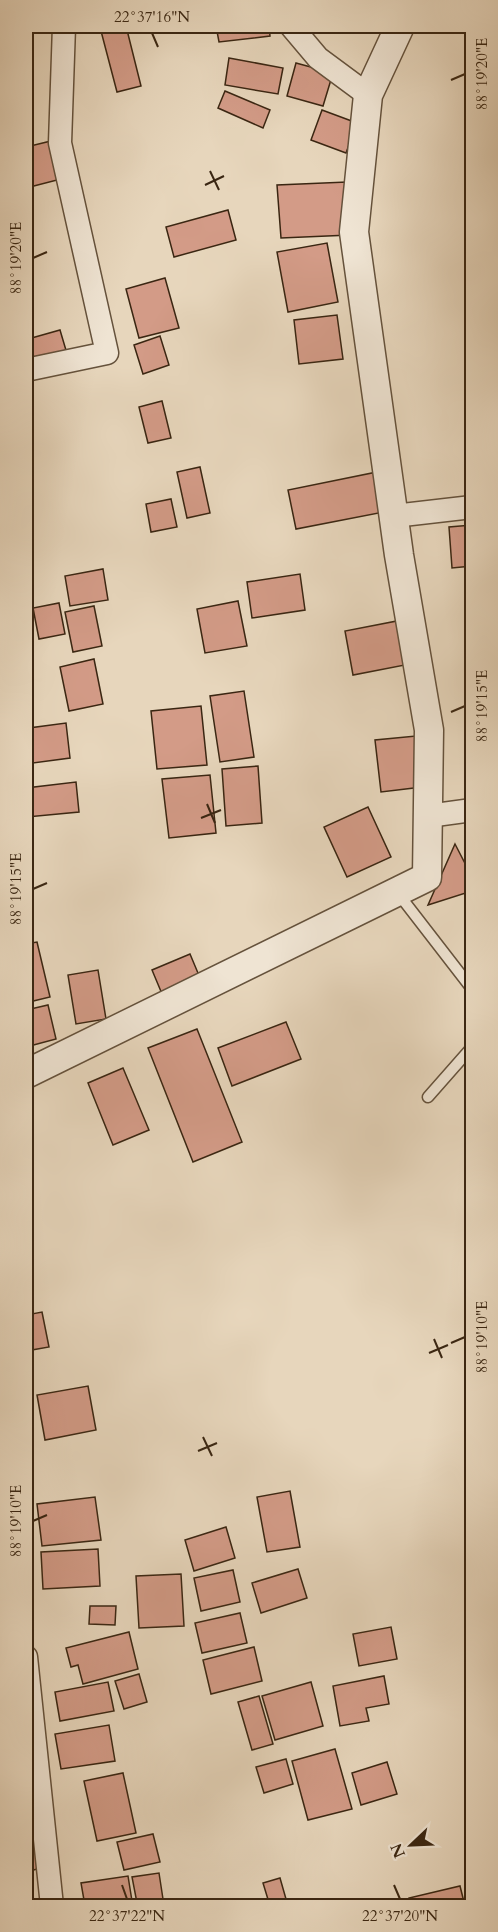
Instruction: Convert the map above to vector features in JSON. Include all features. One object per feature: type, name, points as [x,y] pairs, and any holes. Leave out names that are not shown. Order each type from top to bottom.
[{"type":"street","points":[[26,370],[107,353],[60,143],[64,26]]},
{"type":"street","points":[[291,26],[318,58],[368,95]]},
{"type":"street","points":[[26,1074],[427,877],[429,730],[394,516],[354,232],[368,95],[400,26]]},
{"type":"street","points":[[394,516],[472,507]]},
{"type":"street","points":[[428,816],[472,810]]},
{"type":"street","points":[[26,1657],[52,1906]]},
{"type":"lane","points":[[397,892],[472,989]]},
{"type":"lane","points":[[428,1097],[472,1047]]},
{"type":"building","points":[[126,26],[141,86],[117,92],[101,31]]},
{"type":"building","points":[[216,26],[269,26],[270,36],[219,42]]},
{"type":"building","points":[[229,58],[283,68],[278,94],[225,85]]},
{"type":"building","points":[[296,63],[333,73],[323,106],[287,96]]},
{"type":"building","points":[[225,91],[270,110],[263,128],[218,108]]},
{"type":"building","points":[[322,110],[357,123],[346,153],[311,140]]},
{"type":"building","points":[[51,141],[61,179],[26,188],[26,147]]},
{"type":"building","points":[[347,182],[350,235],[281,238],[277,185]]},
{"type":"building","points":[[228,210],[236,240],[174,257],[166,227]]},
{"type":"building","points":[[327,243],[338,302],[288,312],[277,252]]},
{"type":"building","points":[[165,278],[179,328],[139,338],[126,289]]},
{"type":"building","points":[[337,315],[343,359],[299,364],[294,320]]},
{"type":"building","points":[[60,330],[68,357],[37,367],[28,339]]},
{"type":"building","points":[[160,336],[169,365],[143,374],[134,345]]},
{"type":"building","points":[[162,401],[171,438],[148,443],[139,407]]},
{"type":"building","points":[[200,467],[210,513],[187,518],[177,472]]},
{"type":"building","points":[[377,472],[384,512],[296,529],[288,490]]},
{"type":"building","points":[[171,499],[177,527],[151,532],[146,504]]},
{"type":"building","points":[[472,525],[472,566],[452,568],[449,527]]},
{"type":"building","points":[[103,569],[108,600],[70,606],[65,576]]},
{"type":"building","points":[[300,574],[305,610],[252,618],[247,582]]},
{"type":"building","points":[[238,601],[247,646],[205,653],[197,609]]},
{"type":"building","points":[[59,603],[65,634],[39,639],[33,608]]},
{"type":"building","points":[[94,606],[102,646],[73,652],[65,612]]},
{"type":"building","points":[[397,621],[405,665],[353,675],[345,631]]},
{"type":"building","points":[[94,659],[103,704],[69,711],[60,667]]},
{"type":"building","points":[[244,691],[254,757],[220,762],[210,696]]},
{"type":"building","points":[[201,706],[207,765],[157,769],[151,711]]},
{"type":"building","points":[[66,723],[70,758],[33,763],[29,728]]},
{"type":"building","points":[[26,725],[33,771],[26,772]]},
{"type":"building","points":[[416,736],[422,787],[381,792],[375,740]]},
{"type":"building","points":[[258,766],[262,823],[226,826],[222,769]]},
{"type":"building","points":[[210,775],[216,833],[169,838],[162,779]]},
{"type":"building","points":[[76,782],[79,812],[27,817],[26,788]]},
{"type":"building","points":[[368,807],[391,857],[347,877],[324,827]]},
{"type":"building","points":[[455,844],[472,877],[472,891],[428,905]]},
{"type":"building","points":[[37,942],[50,997],[29,1002],[26,988],[26,944]]},
{"type":"building","points":[[190,954],[203,985],[165,1001],[152,970]]},
{"type":"building","points":[[98,970],[106,1019],[76,1024],[68,975]]},
{"type":"building","points":[[48,1005],[56,1039],[26,1047],[26,1010]]},
{"type":"building","points":[[286,1022],[301,1059],[232,1086],[218,1048]]},
{"type":"building","points":[[197,1029],[242,1142],[193,1162],[148,1048]]},
{"type":"building","points":[[123,1068],[149,1130],[113,1145],[88,1083]]},
{"type":"building","points":[[42,1312],[49,1347],[26,1351],[26,1315]]},
{"type":"building","points":[[88,1386],[96,1430],[45,1440],[37,1395]]},
{"type":"building","points":[[472,1444],[472,1466],[466,1446]]},
{"type":"building","points":[[290,1491],[300,1547],[267,1552],[257,1497]]},
{"type":"building","points":[[95,1497],[101,1540],[42,1546],[37,1504]]},
{"type":"building","points":[[226,1527],[235,1558],[194,1571],[185,1540]]},
{"type":"building","points":[[98,1549],[100,1586],[43,1589],[41,1552]]},
{"type":"building","points":[[298,1569],[307,1598],[261,1613],[252,1583]]},
{"type":"building","points":[[233,1570],[240,1602],[201,1611],[194,1578]]},
{"type":"building","points":[[181,1574],[184,1626],[139,1628],[136,1576]]},
{"type":"building","points":[[90,1606],[116,1606],[115,1625],[89,1624]]},
{"type":"building","points":[[240,1613],[247,1643],[202,1653],[195,1623]]},
{"type":"building","points":[[391,1627],[397,1659],[359,1666],[353,1634]]},
{"type":"building","points":[[129,1632],[138,1669],[83,1684],[78,1665],[71,1667],[66,1648]]},
{"type":"building","points":[[254,1647],[262,1681],[211,1694],[203,1660]]},
{"type":"building","points":[[139,1674],[147,1702],[124,1709],[115,1681]]},
{"type":"building","points":[[384,1676],[389,1704],[366,1708],[369,1721],[340,1726],[333,1686]]},
{"type":"building","points":[[108,1682],[114,1711],[60,1721],[55,1692]]},
{"type":"building","points":[[311,1682],[323,1726],[275,1740],[262,1696]]},
{"type":"building","points":[[259,1696],[273,1744],[252,1750],[238,1702]]},
{"type":"building","points":[[109,1725],[115,1761],[61,1769],[55,1734]]},
{"type":"building","points":[[335,1749],[352,1809],[308,1820],[292,1761]]},
{"type":"building","points":[[286,1759],[293,1784],[264,1793],[256,1767]]},
{"type":"building","points":[[387,1762],[397,1794],[361,1805],[352,1773]]},
{"type":"building","points":[[123,1773],[136,1833],[97,1841],[84,1781]]},
{"type":"building","points":[[26,1809],[41,1868],[26,1872]]},
{"type":"building","points":[[153,1834],[160,1862],[124,1870],[117,1842]]},
{"type":"building","points":[[159,1873],[163,1899],[137,1903],[132,1877]]},
{"type":"building","points":[[128,1876],[132,1901],[85,1906],[81,1883]]},
{"type":"building","points":[[280,1878],[288,1906],[270,1906],[263,1883]]},
{"type":"building","points":[[460,1886],[465,1906],[411,1906],[409,1898]]}]
